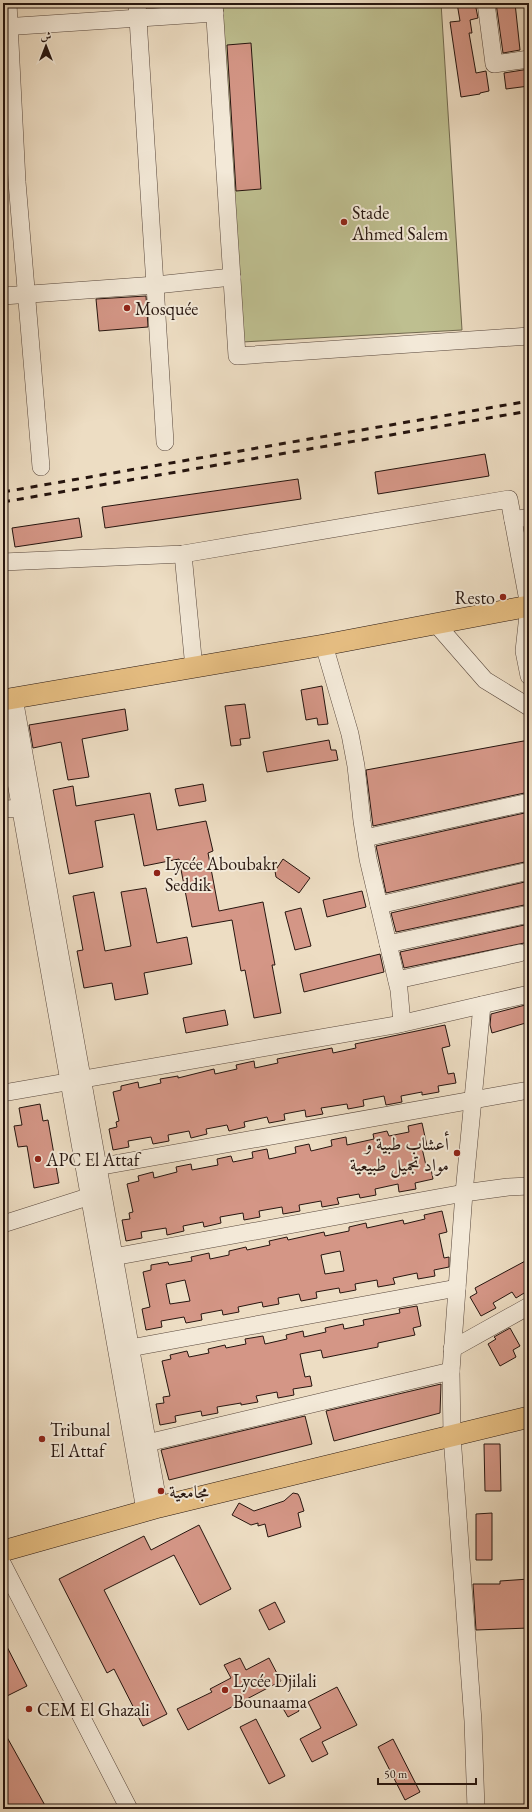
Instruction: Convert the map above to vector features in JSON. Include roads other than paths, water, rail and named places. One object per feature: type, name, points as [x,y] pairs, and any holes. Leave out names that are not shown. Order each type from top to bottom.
[{"type":"main road","points":[[7,702],[324,646],[529,606]]},
{"type":"main road","points":[[3,1551],[152,1509],[529,1417]]},
{"type":"street","points":[[8,3],[7,27],[17,182],[41,467]]},
{"type":"street","points":[[486,3],[494,64],[529,59]]},
{"type":"street","points":[[7,27],[137,10],[215,8],[237,356],[529,336]]},
{"type":"street","points":[[137,10],[165,442]]},
{"type":"street","points":[[3,296],[156,285],[232,277]]},
{"type":"street","points":[[3,562],[183,554],[509,499],[521,519],[529,606],[524,651],[529,676]]},
{"type":"street","points":[[183,554],[194,668]]},
{"type":"street","points":[[437,625],[485,680],[529,707]]},
{"type":"street","points":[[324,646],[350,734],[355,760],[365,838],[397,980],[402,1023]]},
{"type":"street","points":[[7,702],[28,809],[152,1509]]},
{"type":"street","points":[[365,838],[529,802]]},
{"type":"street","points":[[3,809],[28,809]]},
{"type":"street","points":[[379,905],[529,870]]},
{"type":"street","points":[[388,944],[529,914]]},
{"type":"street","points":[[397,980],[520,953]]},
{"type":"street","points":[[3,1093],[402,1023],[529,994]]},
{"type":"street","points":[[476,1809],[473,1721],[452,1436],[451,1371],[464,1193],[482,1005]]},
{"type":"street","points":[[3,1213],[95,1184],[473,1100],[529,1090]]},
{"type":"street","points":[[3,1224],[95,1184]]},
{"type":"street","points":[[95,1184],[113,1257],[147,1442],[152,1509]]},
{"type":"street","points":[[113,1257],[464,1193],[508,1187],[529,1186]]},
{"type":"street","points":[[130,1348],[457,1288]]},
{"type":"street","points":[[452,1349],[529,1306]]},
{"type":"street","points":[[147,1442],[451,1371]]},
{"type":"street","points":[[3,1565],[129,1809]]},
{"type":"railway","points":[[3,492],[529,401]]},
{"type":"railway","points":[[3,502],[529,411]]},
{"type":"place","name":"Stade Ahmed Salem","points":[[344,222]]},
{"type":"place","name":"Mosquée","points":[[127,308]]},
{"type":"place","name":"Resto","points":[[503,597]]},
{"type":"place","name":"Lycée Aboubakr Seddik","points":[[157,873]]},
{"type":"place","name":"أعشاب طبية و مواد تجميل طبيعية","points":[[457,1153]]},
{"type":"place","name":"APC El Attaf","points":[[38,1159]]},
{"type":"place","name":"Tribunal El Attaf","points":[[42,1439]]},
{"type":"place","name":"مجامعية","points":[[161,1491]]},
{"type":"place","name":"Lycée Djilali Bounaama","points":[[225,1690]]},
{"type":"place","name":"CEM El Ghazali","points":[[29,1709]]}]
